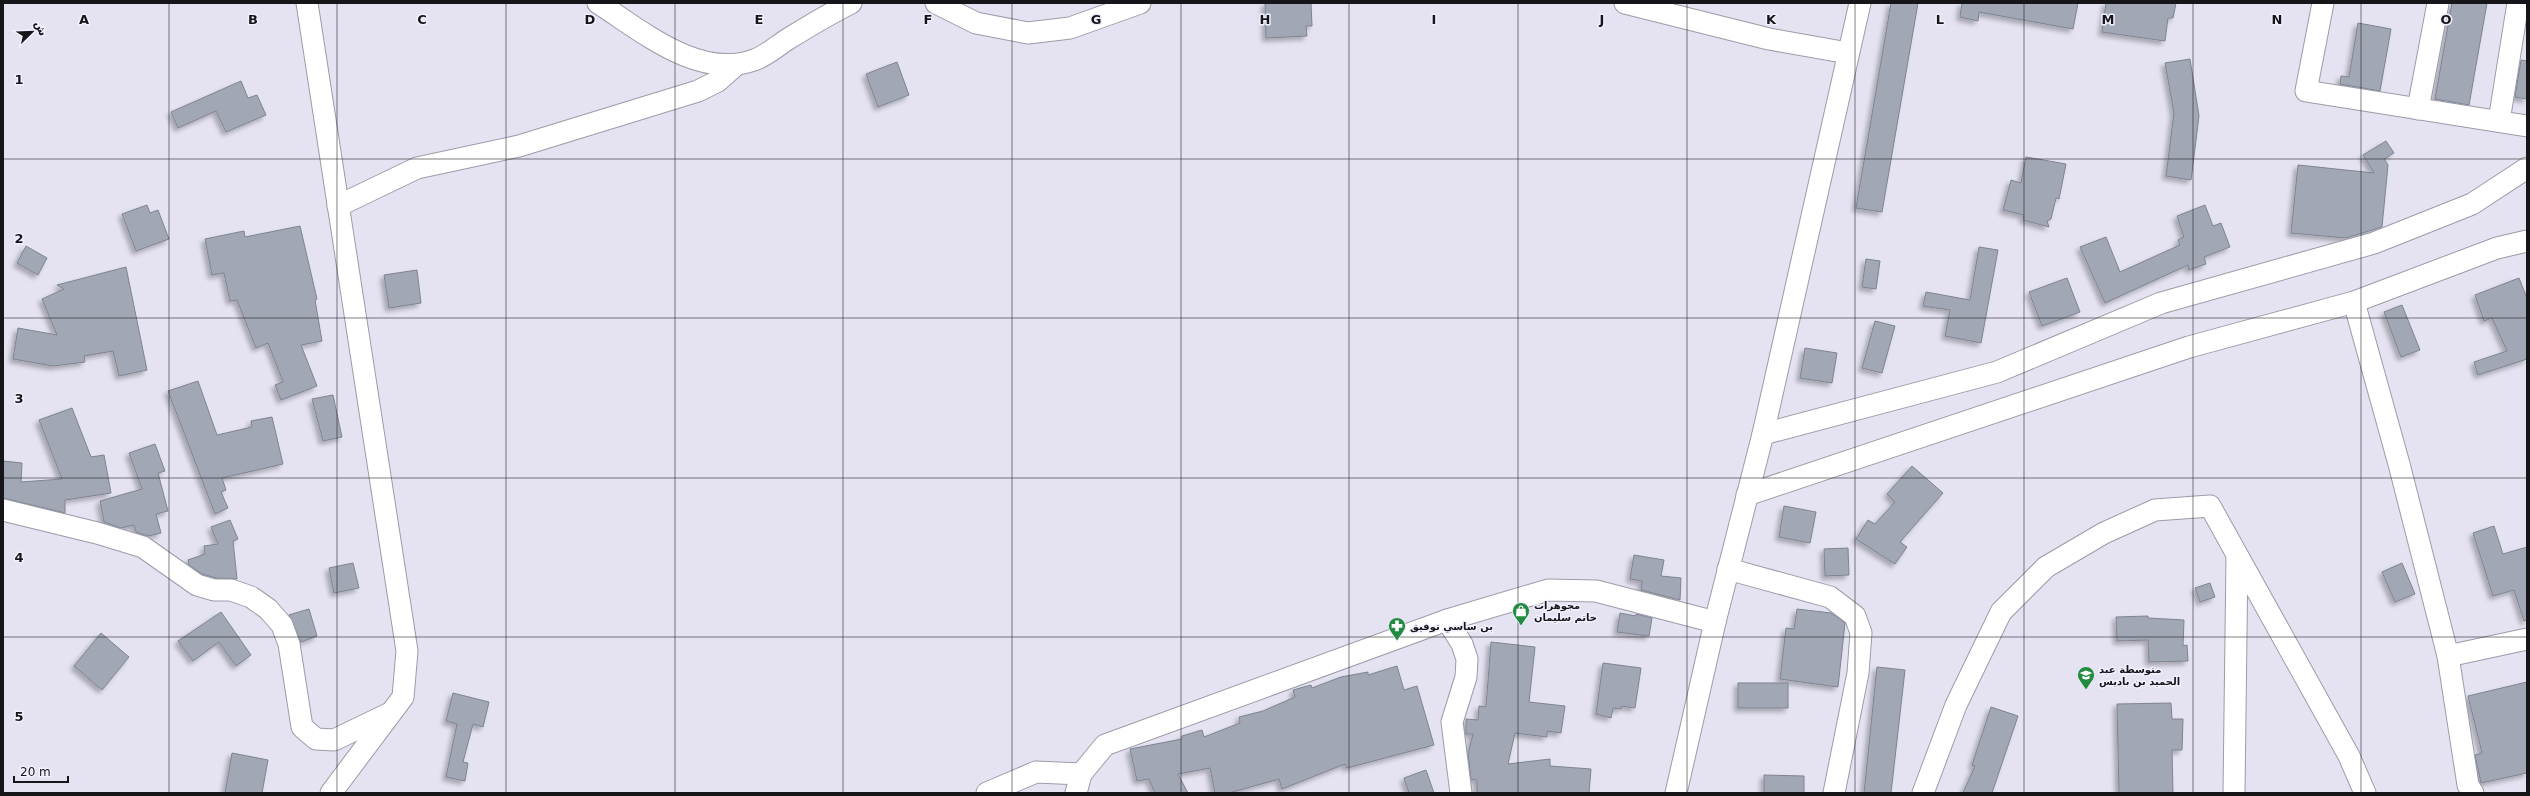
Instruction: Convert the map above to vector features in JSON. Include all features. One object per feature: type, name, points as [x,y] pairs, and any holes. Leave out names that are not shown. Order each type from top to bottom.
[{"type":"street","points":[[307,3],[407,651],[403,697],[330,793]]},
{"type":"street","points":[[598,3],[659,42],[701,62],[736,65],[756,60],[824,17],[851,3]]},
{"type":"street","points":[[936,3],[976,22],[1028,33],[1070,28],[1140,3]]},
{"type":"street","points":[[1624,3],[1769,39],[1848,53]]},
{"type":"street","points":[[1676,793],[1715,622],[1763,434],[1860,3]]},
{"type":"street","points":[[2323,3],[2306,91],[2527,126]]},
{"type":"street","points":[[2418,109],[2438,3]]},
{"type":"street","points":[[2499,121],[2518,3]]},
{"type":"street","points":[[338,206],[417,168],[520,146],[698,91],[723,77],[736,65]]},
{"type":"street","points":[[1763,434],[1998,372],[2161,303],[2374,243],[2472,204],[2527,168]]},
{"type":"street","points":[[1747,496],[2189,347],[2354,302],[2497,248],[2527,241]]},
{"type":"street","points":[[2354,302],[2399,464],[2448,656],[2468,785],[2473,793]]},
{"type":"street","points":[[1923,793],[1956,705],[2001,612],[2046,567],[2104,533],[2155,510],[2210,506],[2349,756],[2365,793]]},
{"type":"street","points":[[3,510],[96,533],[143,547],[197,585],[214,590],[232,590],[251,597],[268,609],[282,625],[289,644],[302,726],[316,739],[334,740],[391,712]]},
{"type":"street","points":[[2234,793],[2237,554]]},
{"type":"street","points":[[1728,569],[1830,597],[1855,616],[1861,634],[1858,672],[1834,793]]},
{"type":"street","points":[[987,793],[1036,772],[1078,784],[1105,745],[1447,620],[1548,590],[1596,591],[1715,622]]},
{"type":"street","points":[[1447,620],[1462,644],[1467,658],[1466,677],[1452,722],[1461,793]]},
{"type":"street","points":[[2448,656],[2527,639]]},
{"type":"building","points":[[1265,3],[1311,3],[1312,26],[1306,26],[1307,36],[1266,38]]},
{"type":"building","points":[[1891,3],[1918,3],[1882,212],[1856,208]]},
{"type":"building","points":[[1962,3],[2078,3],[2073,29],[1979,12],[1978,21],[1960,17]]},
{"type":"building","points":[[2106,3],[2176,3],[2173,18],[2168,18],[2165,41],[2102,32]]},
{"type":"building","points":[[2452,3],[2487,3],[2469,105],[2435,99]]},
{"type":"building","points":[[2358,23],[2391,29],[2380,91],[2340,84],[2341,76],[2349,77]]},
{"type":"building","points":[[2190,59],[2199,116],[2191,180],[2166,176],[2174,113],[2165,63]]},
{"type":"building","points":[[2521,60],[2527,61],[2527,99],[2515,97]]},
{"type":"building","points":[[897,62],[909,95],[878,107],[866,74]]},
{"type":"building","points":[[241,81],[248,98],[257,95],[266,115],[226,132],[216,111],[178,128],[171,112]]},
{"type":"building","points":[[2386,141],[2394,153],[2384,159],[2388,165],[2382,227],[2346,238],[2291,233],[2298,165],[2374,173],[2363,155]]},
{"type":"building","points":[[2026,157],[2066,164],[2059,199],[2056,198],[2051,219],[2047,221],[2049,227],[2023,220],[2024,215],[2003,210],[2011,180],[2021,183]]},
{"type":"building","points":[[147,205],[150,213],[158,210],[169,239],[136,251],[122,214]]},
{"type":"building","points":[[2205,205],[2213,226],[2221,223],[2230,247],[2204,257],[2206,264],[2189,270],[2188,265],[2105,303],[2080,247],[2106,237],[2120,272],[2180,245],[2178,240],[2184,237],[2177,216]]},
{"type":"building","points":[[300,226],[317,299],[315,300],[322,341],[301,345],[317,386],[281,400],[275,385],[283,382],[268,343],[256,348],[237,300],[230,301],[224,273],[212,275],[205,239],[244,231],[245,237]]},
{"type":"building","points":[[26,246],[47,258],[38,275],[17,263]]},
{"type":"building","points":[[1979,247],[1998,250],[1981,343],[1945,336],[1950,310],[1923,306],[1926,292],[1970,300]]},
{"type":"building","points":[[1866,259],[1880,261],[1876,289],[1862,287]]},
{"type":"building","points":[[126,267],[147,370],[119,376],[113,351],[84,356],[85,362],[53,366],[13,359],[18,328],[57,335],[42,299],[64,289],[57,285]]},
{"type":"building","points":[[417,270],[421,303],[389,308],[384,275]]},
{"type":"building","points":[[2067,278],[2080,312],[2042,326],[2029,292]]},
{"type":"building","points":[[2519,278],[2527,298],[2527,359],[2478,375],[2474,362],[2507,351],[2492,318],[2484,321],[2475,295]]},
{"type":"building","points":[[2402,305],[2420,350],[2401,357],[2384,312]]},
{"type":"building","points":[[1875,321],[1895,326],[1882,373],[1862,368]]},
{"type":"building","points":[[1805,348],[1837,353],[1832,383],[1800,378]]},
{"type":"building","points":[[198,381],[217,435],[252,427],[251,421],[272,417],[283,464],[222,478],[226,490],[221,492],[228,508],[215,514],[168,391]]},
{"type":"building","points":[[333,395],[342,437],[323,441],[312,399]]},
{"type":"building","points":[[72,408],[91,457],[104,455],[111,493],[65,500],[65,513],[3,498],[3,461],[22,463],[21,482],[62,479],[39,420]]},
{"type":"building","points":[[155,444],[165,471],[158,473],[168,511],[156,514],[161,533],[148,536],[136,532],[134,525],[121,528],[104,522],[100,501],[142,489],[129,453]]},
{"type":"building","points":[[1912,466],[1943,493],[1900,542],[1907,547],[1895,564],[1856,539],[1868,520],[1875,524],[1895,502],[1887,494]]},
{"type":"building","points":[[1784,506],[1816,512],[1810,543],[1779,537]]},
{"type":"building","points":[[230,520],[238,539],[233,541],[237,579],[216,578],[202,574],[189,565],[188,560],[205,554],[204,546],[218,544],[211,527]]},
{"type":"building","points":[[2494,526],[2503,554],[2527,547],[2527,620],[2524,621],[2514,590],[2493,596],[2473,533]]},
{"type":"building","points":[[1848,548],[1849,575],[1825,576],[1824,549]]},
{"type":"building","points":[[1634,555],[1664,560],[1661,576],[1681,578],[1680,600],[1641,590],[1642,581],[1630,579]]},
{"type":"building","points":[[353,563],[359,588],[334,593],[329,568]]},
{"type":"building","points":[[2402,563],[2415,594],[2395,602],[2382,572]]},
{"type":"building","points":[[2210,583],[2215,597],[2200,602],[2195,588]]},
{"type":"building","points":[[309,609],[317,636],[301,642],[289,615]]},
{"type":"building","points":[[1797,609],[1831,613],[1845,623],[1838,687],[1780,679],[1786,628],[1794,629]]},
{"type":"building","points":[[221,612],[251,655],[236,666],[219,642],[193,661],[178,641]]},
{"type":"building","points":[[1620,613],[1636,616],[1636,614],[1652,618],[1649,636],[1617,632]]},
{"type":"building","points":[[2148,616],[2148,618],[2184,620],[2183,646],[2187,645],[2188,661],[2149,662],[2148,640],[2117,641],[2116,617]]},
{"type":"building","points":[[101,633],[129,657],[102,690],[74,666]]},
{"type":"building","points":[[1491,642],[1535,647],[1529,702],[1565,706],[1561,733],[1547,731],[1547,737],[1515,733],[1508,764],[1550,759],[1550,766],[1591,769],[1589,793],[1477,793],[1477,780],[1471,779],[1468,754],[1473,734],[1466,734],[1466,719],[1478,720],[1479,706],[1486,707]]},
{"type":"building","points":[[1603,663],[1641,668],[1635,708],[1621,706],[1621,709],[1613,708],[1611,718],[1596,714]]},
{"type":"building","points":[[1397,666],[1404,690],[1417,686],[1434,745],[1347,768],[1345,764],[1282,789],[1279,779],[1229,793],[1215,793],[1210,768],[1178,774],[1188,793],[1155,793],[1149,779],[1137,781],[1130,749],[1182,739],[1182,736],[1202,730],[1204,737],[1240,723],[1239,717],[1263,711],[1295,697],[1293,690],[1311,685],[1312,688],[1341,677],[1368,672],[1368,675]]},
{"type":"building","points":[[1877,667],[1905,670],[1891,793],[1864,793]]},
{"type":"building","points":[[2527,682],[2527,773],[2481,783],[2475,755],[2482,753],[2468,696]]},
{"type":"building","points":[[1738,683],[1788,683],[1788,708],[1738,708]]},
{"type":"building","points":[[453,693],[489,702],[483,727],[473,724],[463,762],[468,763],[465,781],[446,777],[457,724],[446,721]]},
{"type":"building","points":[[2171,703],[2172,719],[2183,719],[2182,750],[2172,750],[2173,793],[2119,793],[2117,704]]},
{"type":"building","points":[[1991,707],[2018,716],[1992,793],[1963,793],[1975,766],[1972,765]]},
{"type":"building","points":[[232,753],[268,760],[262,793],[225,793]]},
{"type":"building","points":[[1426,770],[1434,793],[1409,793],[1404,778]]},
{"type":"building","points":[[1764,775],[1804,776],[1804,793],[1764,793]]},
{"type":"place","name":"مجوهرات خاتم سليمان","points":[[1521,626]]},
{"type":"place","name":"بن ساسي توفيق","points":[[1397,641]]},
{"type":"place","name":"متوسطة عبد الحميد بن باديس","points":[[2086,690]]}]
